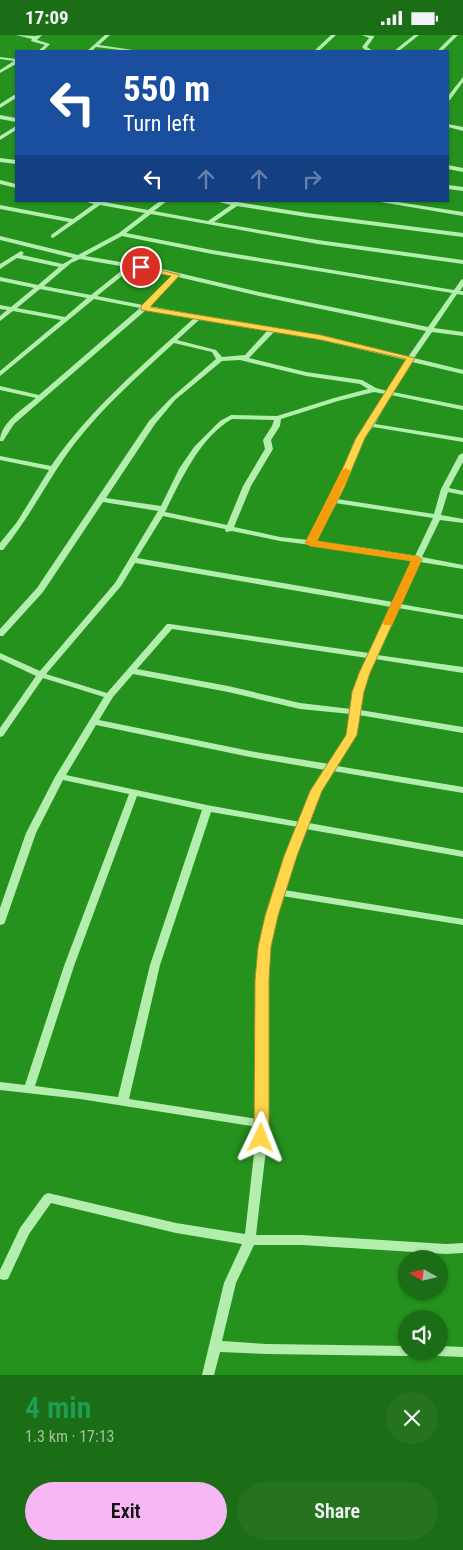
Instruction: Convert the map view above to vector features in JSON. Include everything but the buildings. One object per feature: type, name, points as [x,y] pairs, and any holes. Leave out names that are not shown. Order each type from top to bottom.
[{"type":"street","points":[[18,35],[38,36]]},
{"type":"street","points":[[90,50],[108,35]]},
{"type":"street","points":[[317,50],[334,35]]},
{"type":"street","points":[[366,35],[372,37],[364,47],[369,50]]},
{"type":"street","points":[[397,50],[417,35]]},
{"type":"street","points":[[440,50],[456,35]]},
{"type":"street","points":[[38,36],[33,40],[48,44],[41,50]]},
{"type":"street","points":[[96,45],[131,50]]},
{"type":"street","points":[[0,58],[15,61]]},
{"type":"street","points":[[0,72],[15,62]]},
{"type":"street","points":[[449,98],[463,79]]},
{"type":"street","points":[[0,106],[15,97]]},
{"type":"street","points":[[0,117],[15,120]]},
{"type":"street","points":[[449,126],[463,129]]},
{"type":"street","points":[[0,138],[15,129]]},
{"type":"street","points":[[0,160],[15,162]]},
{"type":"street","points":[[449,167],[463,170]]},
{"type":"street","points":[[0,182],[15,186]]},
{"type":"street","points":[[449,187],[463,189]]},
{"type":"street","points":[[0,319],[63,266],[121,234],[151,213],[163,202]]},
{"type":"street","points":[[224,202],[463,235]]},
{"type":"street","points":[[385,202],[463,214]]},
{"type":"street","points":[[53,236],[100,203],[318,242],[463,262]]},
{"type":"street","points":[[210,222],[236,204]]},
{"type":"street","points":[[0,207],[75,221]]},
{"type":"street","points":[[121,234],[212,252],[459,293]]},
{"type":"street","points":[[0,238],[30,247],[77,257],[176,275],[431,330],[463,334]]},
{"type":"street","points":[[0,267],[30,247]]},
{"type":"street","points":[[16,256],[63,266]]},
{"type":"street","points":[[0,374],[130,266]]},
{"type":"street","points":[[0,439],[11,423],[144,308],[176,275]]},
{"type":"street","points":[[0,279],[198,318],[273,329],[463,371]]},
{"type":"street","points":[[310,543],[360,438],[371,425],[411,358],[459,293],[463,281]]},
{"type":"street","points":[[0,307],[66,319]]},
{"type":"street","points":[[0,549],[16,531],[72,442],[112,396],[198,318]]},
{"type":"street","points":[[243,359],[252,353],[273,329]]},
{"type":"street","points":[[172,341],[214,351],[220,359]]},
{"type":"street","points":[[0,634],[40,590],[128,456],[173,399],[220,359],[243,359],[306,374],[362,382],[374,390]]},
{"type":"street","points":[[0,388],[40,397]]},
{"type":"street","points":[[0,734],[41,675],[118,584],[162,511],[182,469],[198,447],[222,422],[231,417],[278,418],[336,399],[374,390],[390,391],[463,408]]},
{"type":"street","points":[[229,530],[247,486],[269,449],[267,440],[276,426],[278,418]]},
{"type":"street","points":[[371,425],[463,440]]},
{"type":"street","points":[[208,1375],[230,1283],[250,1240],[263,1125],[262,980],[265,947],[278,892],[316,791],[352,735],[358,692],[437,517],[445,489],[463,455]]},
{"type":"street","points":[[0,458],[54,469]]},
{"type":"street","points":[[445,489],[463,493]]},
{"type":"street","points":[[100,499],[162,511],[229,530],[463,567]]},
{"type":"street","points":[[332,500],[463,521]]},
{"type":"street","points":[[133,560],[395,607],[463,617]]},
{"type":"street","points":[[0,921],[31,833],[60,777],[109,696],[170,626],[175,625],[463,670]]},
{"type":"street","points":[[0,656],[41,675],[109,696]]},
{"type":"street","points":[[131,671],[228,689],[300,706],[355,712],[463,729]]},
{"type":"street","points":[[95,722],[330,769],[463,790]]},
{"type":"street","points":[[60,777],[207,809],[463,854]]},
{"type":"street","points":[[29,1088],[69,966],[134,793]]},
{"type":"street","points":[[123,1101],[155,965],[207,809]]},
{"type":"street","points":[[278,892],[463,922]]},
{"type":"street","points":[[0,1086],[29,1088],[123,1101],[263,1125]]},
{"type":"street","points":[[4,1275],[24,1231],[48,1198],[176,1229],[250,1240],[302,1240],[436,1249],[463,1248]]},
{"type":"street","points":[[214,1346],[267,1349],[398,1351]]},
{"type":"street","points":[[448,1351],[463,1352]]},
{"type":"slow traffic","points":[[346,471],[310,543],[374,551],[417,559],[388,622]]},
{"type":"route","points":[[141,267],[176,275],[144,308],[273,329],[411,358],[396,380],[371,425],[360,438],[339,488],[310,543],[374,551],[417,559],[364,673],[358,692],[352,735],[316,791],[278,892],[265,947],[262,980],[261,1088],[263,1125],[261,1138]]}]
